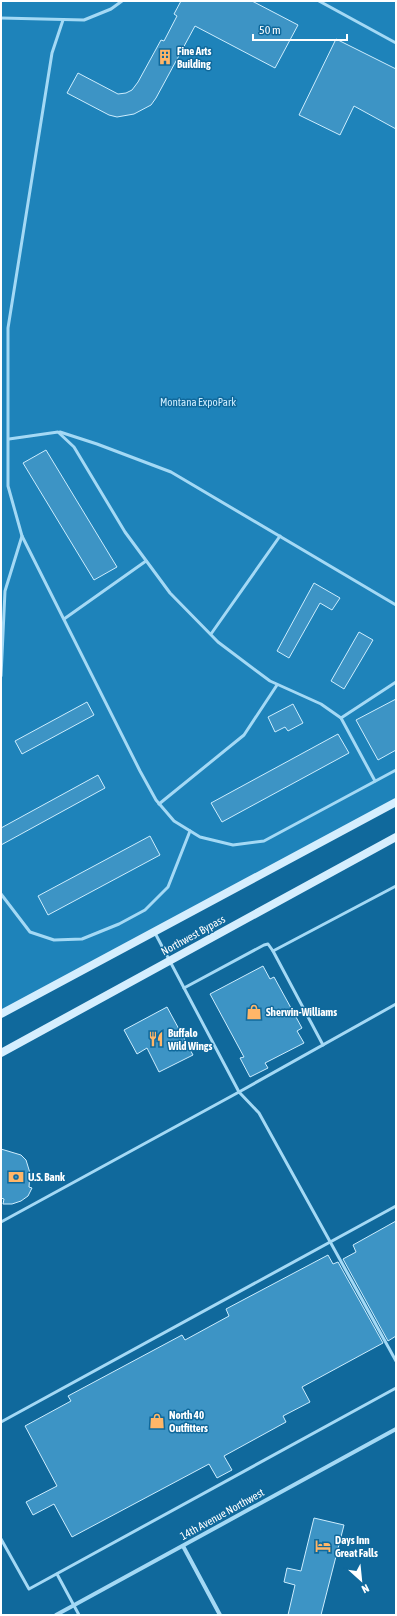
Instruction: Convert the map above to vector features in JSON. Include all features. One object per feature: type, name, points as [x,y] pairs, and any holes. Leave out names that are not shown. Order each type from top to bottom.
[{"type":"main road","name":"Northwest Bypass","points":[[1,1014],[396,802]]},
{"type":"main road","name":"Northwest Bypass","points":[[1,1053],[396,837]]},
{"type":"street","name":"14th Avenue Northwest","points":[[56,1615],[396,1429]]},
{"type":"street","points":[[183,1546],[220,1615]]},
{"type":"lane","points":[[1,18],[84,20],[111,9],[122,1]]},
{"type":"lane","points":[[319,1],[396,43]]},
{"type":"lane","points":[[63,20],[52,53],[8,328],[8,486],[22,536],[140,771],[159,804],[174,821],[200,837],[233,845],[264,841],[396,770]]},
{"type":"lane","points":[[9,439],[58,432],[97,444],[171,472],[396,605]]},
{"type":"lane","points":[[58,432],[74,447],[125,532],[170,592],[211,634],[270,682],[321,704],[341,718],[375,781]]},
{"type":"lane","points":[[1,676],[5,591],[22,536]]},
{"type":"lane","points":[[211,634],[280,536]]},
{"type":"lane","points":[[64,620],[146,561]]},
{"type":"lane","points":[[341,718],[396,682]]},
{"type":"lane","points":[[159,804],[244,735],[277,685]]},
{"type":"lane","points":[[1,894],[30,932],[54,940],[82,939],[119,924],[145,910],[168,887],[190,830]]},
{"type":"lane","points":[[273,951],[396,886]]},
{"type":"lane","points":[[154,932],[239,1092],[259,1113],[396,1361]]},
{"type":"lane","points":[[184,988],[268,944],[323,1045]]},
{"type":"lane","points":[[1,1222],[396,1004]]},
{"type":"lane","points":[[1,1422],[396,1206]]},
{"type":"lane","points":[[1,1539],[29,1589],[396,1388]]},
{"type":"lane","points":[[57,1574],[75,1605],[79,1615]]},
{"type":"green space","name":"Montana ExpoPark","points":[[1,1],[396,1],[396,802],[1,1014]]},
{"type":"building","points":[[181,1],[252,1],[298,25],[275,68],[195,26],[156,98],[151,105],[134,114],[117,117],[109,115],[67,93],[78,73],[118,94],[126,93],[132,90],[161,40],[164,41],[177,16],[174,14]]},
{"type":"building","points":[[336,39],[396,69],[396,129],[354,106],[340,135],[299,115]]},
{"type":"building","points":[[46,450],[117,567],[94,580],[23,463]]},
{"type":"building","points":[[314,583],[340,598],[332,610],[320,603],[289,658],[277,651]]},
{"type":"building","points":[[359,632],[373,640],[344,689],[331,681]]},
{"type":"building","points":[[396,699],[396,750],[378,760],[356,720]]},
{"type":"building","points":[[87,702],[94,715],[22,754],[15,741]]},
{"type":"building","points":[[293,704],[303,723],[288,731],[285,727],[275,732],[268,717]]},
{"type":"building","points":[[338,734],[349,753],[222,822],[211,803]]},
{"type":"building","points":[[98,775],[105,788],[1,845],[1,828]]},
{"type":"building","points":[[150,836],[160,855],[48,915],[38,896]]},
{"type":"building","points":[[263,966],[270,979],[274,977],[302,1028],[297,1031],[304,1043],[265,1063],[268,1068],[250,1077],[240,1058],[244,1057],[210,994]]},
{"type":"building","name":"Buffalo Wild Wings","points":[[167,1007],[193,1055],[159,1072],[147,1048],[137,1054],[124,1030]]},
{"type":"building","name":"U.S. Bank","points":[[1,1149],[21,1155],[26,1160],[30,1173],[29,1187],[32,1188],[28,1196],[21,1201],[12,1204],[3,1204],[4,1199],[1,1198]]},
{"type":"building","points":[[396,1221],[396,1336],[388,1341],[343,1259],[356,1252],[353,1245]]},
{"type":"building","points":[[328,1255],[333,1264],[338,1262],[383,1343],[302,1387],[310,1402],[283,1416],[286,1422],[224,1456],[232,1470],[217,1478],[209,1464],[72,1537],[54,1504],[33,1515],[26,1502],[57,1486],[25,1426],[71,1401],[68,1396],[182,1335],[185,1340],[229,1316],[226,1309]]},
{"type":"building","name":"Days Inn Great Falls","points":[[314,1518],[344,1525],[321,1615],[288,1615],[295,1585],[284,1582],[287,1568],[301,1571]]},
{"type":"place","name":"Fine Arts Building","points":[[165,57]]},
{"type":"place","name":"Sherwin-Williams","points":[[254,1012]]},
{"type":"place","name":"Buffalo Wild Wings","points":[[156,1039]]},
{"type":"place","name":"U.S. Bank","points":[[16,1177]]},
{"type":"place","name":"North 40 Outfitters","points":[[157,1421]]},
{"type":"place","name":"Days Inn Great Falls","points":[[323,1546]]}]
